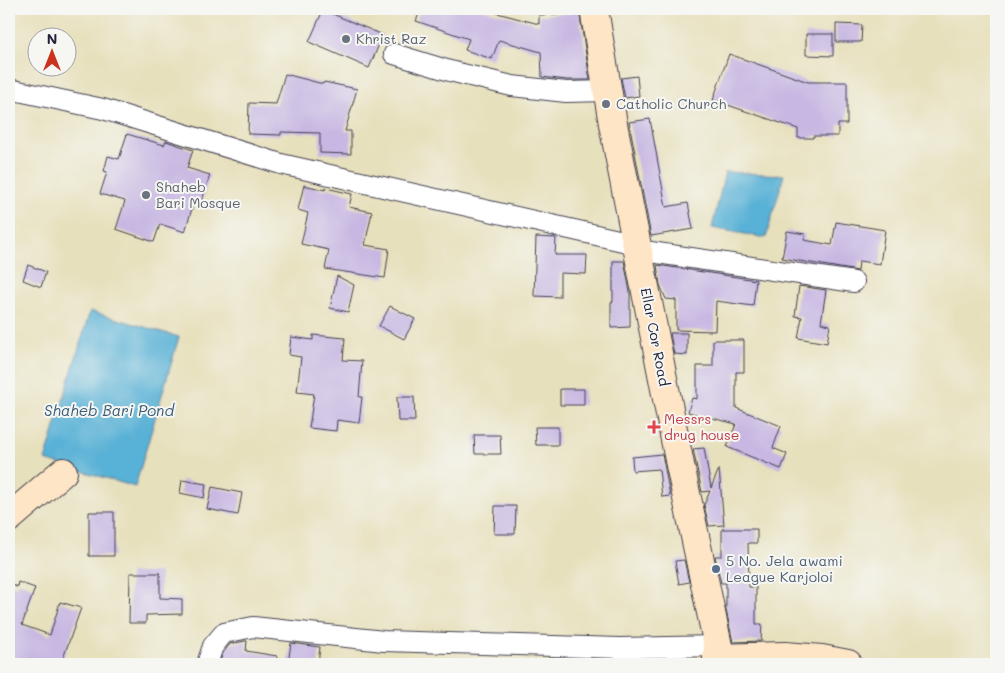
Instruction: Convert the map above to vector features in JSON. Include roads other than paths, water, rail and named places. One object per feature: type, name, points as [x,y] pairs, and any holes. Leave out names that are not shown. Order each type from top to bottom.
[{"type":"main road","name":"Ellar Cor Road","points":[[594,9],[614,134],[718,656]]},
{"type":"main road","points":[[9,518],[64,472]]},
{"type":"main road","points":[[718,656],[822,658],[848,664]]},
{"type":"street","points":[[394,54],[450,71],[512,86],[566,92],[607,91]]},
{"type":"street","points":[[9,89],[103,109],[281,164],[637,247],[854,282]]},
{"type":"street","points":[[207,664],[213,646],[224,633],[253,627],[393,641],[620,648],[718,656]]},
{"type":"water","points":[[725,172],[784,175],[766,238],[712,228]]},
{"type":"water","name":"Shaheb Bari Pond","points":[[90,311],[179,337],[135,487],[45,460]]},
{"type":"place","name":"Khrist Raz","points":[[346,39]]},
{"type":"place","name":"Catholic Church","points":[[606,104]]},
{"type":"place","name":"Shaheb Bari Mosque","points":[[146,195]]},
{"type":"place","name":"Messrs drug house","points":[[654,427]]},
{"type":"place","name":"5 No. Jela awami League Karjoloi","points":[[716,569]]}]
